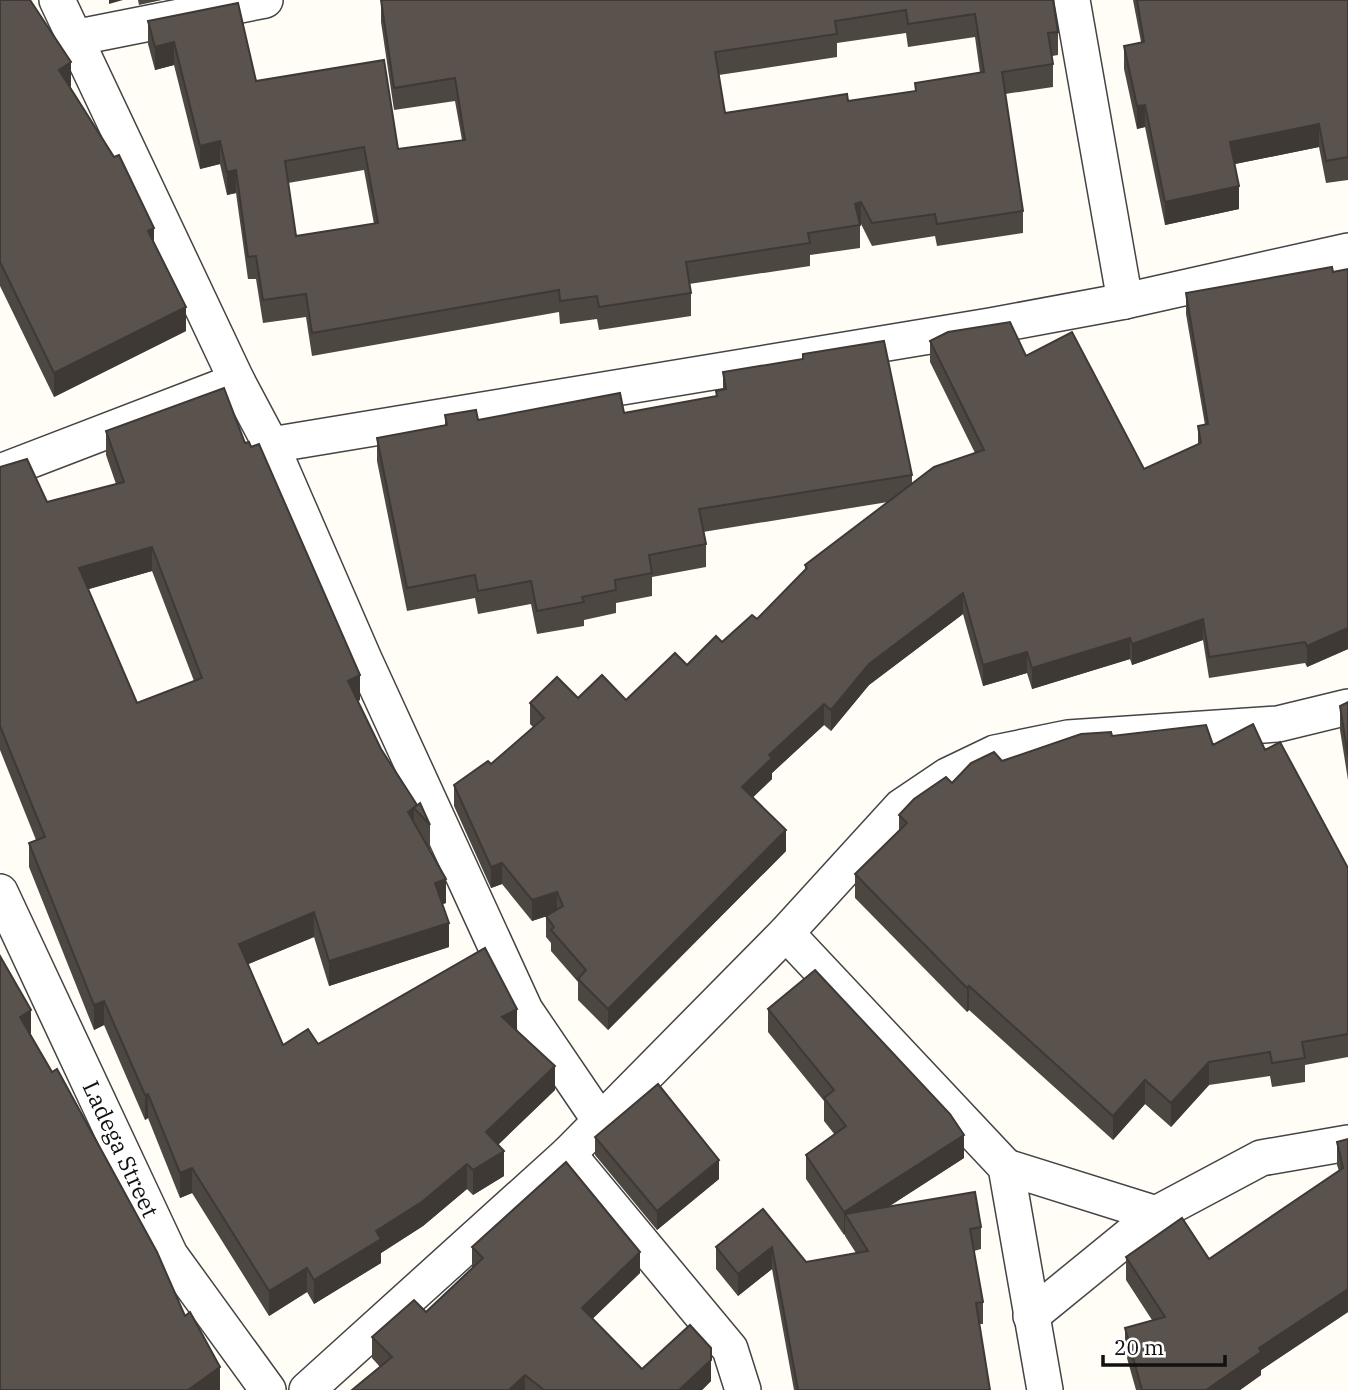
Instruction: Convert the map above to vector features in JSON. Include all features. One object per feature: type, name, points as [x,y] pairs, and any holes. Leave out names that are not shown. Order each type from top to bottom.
[{"type":"street","points":[[58,0],[237,381],[271,445],[369,672],[525,1010],[599,1119]]},
{"type":"street","points":[[74,38],[265,0]]},
{"type":"street","points":[[1072,0],[1125,301]]},
{"type":"street","points":[[271,445],[990,326],[1125,301],[1348,251]]},
{"type":"street","points":[[0,472],[237,381]]},
{"type":"street","points":[[307,1390],[568,1154],[599,1119],[786,933],[901,807],[947,775],[995,753],[1068,738],[1278,724],[1348,707]]},
{"type":"street","name":"Ladega Street","points":[[0,891],[170,1255],[268,1390]]},
{"type":"street","points":[[786,933],[1006,1167],[1156,1213]]},
{"type":"street","points":[[1031,1316],[1156,1213],[1261,1158],[1348,1143]]},
{"type":"street","points":[[568,1154],[730,1349],[743,1390]]},
{"type":"street","points":[[1006,1167],[1045,1390]]},
{"type":"building","points":[[0,0],[30,0],[71,62],[59,70],[114,157],[119,155],[154,228],[148,231],[186,307],[54,373],[0,262]]},
{"type":"building","points":[[381,0],[1053,0],[1058,32],[1048,33],[1053,64],[1002,72],[1023,211],[937,224],[935,214],[872,223],[861,202],[855,204],[860,225],[808,233],[810,243],[686,262],[691,293],[599,307],[597,296],[560,301],[559,290],[312,333],[306,294],[263,300],[256,256],[248,257],[236,170],[227,172],[220,141],[200,146],[174,42],[155,47],[148,21],[238,3],[256,81],[384,60],[398,149],[465,140],[455,78],[394,88]],"holes":[[[906,10],[908,24],[975,14],[984,72],[915,83],[916,91],[848,101],[847,94],[725,113],[715,52],[837,34],[835,21]],[[364,147],[378,223],[296,236],[285,161]]]},
{"type":"building","points":[[1137,0],[1348,0],[1348,157],[1326,161],[1319,124],[1230,142],[1239,186],[1165,202],[1145,105],[1137,106],[1124,46],[1144,42]]},
{"type":"building","points":[[1332,267],[1333,272],[1348,269],[1348,628],[1307,646],[1305,642],[1209,657],[1203,619],[1132,644],[1130,638],[1032,668],[1027,652],[983,665],[963,593],[869,664],[831,710],[824,704],[769,755],[772,758],[742,787],[786,830],[608,1009],[578,979],[586,970],[551,930],[554,927],[546,916],[563,906],[557,892],[532,900],[502,863],[491,867],[454,785],[488,761],[491,764],[544,718],[530,703],[557,677],[578,698],[602,675],[626,700],[675,653],[687,665],[716,636],[722,642],[752,615],[757,619],[807,568],[805,565],[934,467],[984,450],[930,341],[948,332],[1010,322],[1026,356],[1072,332],[1144,469],[1201,443],[1198,426],[1208,424],[1186,293]]},
{"type":"building","points":[[884,341],[912,475],[699,509],[706,544],[649,555],[652,573],[615,580],[616,590],[582,597],[584,602],[537,611],[531,581],[478,591],[475,575],[407,588],[377,438],[447,425],[445,415],[476,410],[478,420],[620,393],[624,413],[717,396],[716,391],[726,389],[723,372],[803,359],[803,354]]},
{"type":"building","points":[[224,388],[245,443],[249,442],[251,447],[259,444],[360,675],[348,681],[381,749],[417,805],[408,812],[446,879],[435,883],[449,923],[329,961],[314,912],[239,944],[283,1045],[308,1029],[318,1044],[485,948],[517,1009],[502,1017],[555,1066],[486,1132],[504,1151],[473,1170],[467,1164],[423,1201],[376,1231],[381,1239],[314,1280],[307,1268],[269,1291],[192,1168],[180,1173],[148,1094],[145,1095],[104,1001],[94,1005],[29,843],[45,837],[0,726],[0,467],[27,459],[47,502],[124,482],[106,431]],"holes":[[[152,547],[202,678],[137,703],[79,568]]]},
{"type":"building","points":[[1348,702],[1348,756],[1340,706]]},
{"type":"building","points":[[1253,724],[1265,750],[1280,742],[1348,868],[1348,1034],[1302,1042],[1305,1058],[1272,1063],[1270,1052],[1209,1062],[1171,1103],[1145,1080],[1113,1116],[969,986],[967,988],[855,874],[907,823],[899,815],[914,799],[946,777],[952,783],[971,763],[994,752],[1002,761],[1081,734],[1111,732],[1112,736],[1206,725],[1213,745]]},
{"type":"building","points":[[420,803],[430,825],[414,808]]},
{"type":"building","points":[[0,956],[31,1010],[20,1017],[52,1072],[57,1069],[157,1252],[185,1316],[190,1312],[220,1367],[188,1390],[0,1390]]},
{"type":"building","points":[[815,970],[950,1114],[964,1135],[844,1212],[806,1155],[846,1126],[824,1098],[834,1090],[768,1009]]},
{"type":"building","points":[[658,1084],[719,1160],[657,1211],[595,1137]]},
{"type":"building","points":[[1348,1139],[1348,1289],[1259,1348],[1261,1352],[1206,1390],[1142,1390],[1125,1328],[1165,1317],[1126,1257],[1182,1218],[1209,1259],[1343,1168],[1337,1142]]},
{"type":"building","points":[[566,1162],[640,1252],[582,1308],[642,1369],[690,1325],[711,1348],[711,1360],[679,1390],[544,1390],[525,1375],[509,1390],[352,1390],[392,1357],[372,1337],[414,1300],[426,1312],[483,1258],[472,1247]]},
{"type":"building","points":[[975,1192],[981,1227],[970,1229],[983,1302],[976,1303],[990,1390],[798,1390],[772,1247],[738,1274],[716,1247],[763,1209],[806,1262],[868,1251],[845,1214]]}]
